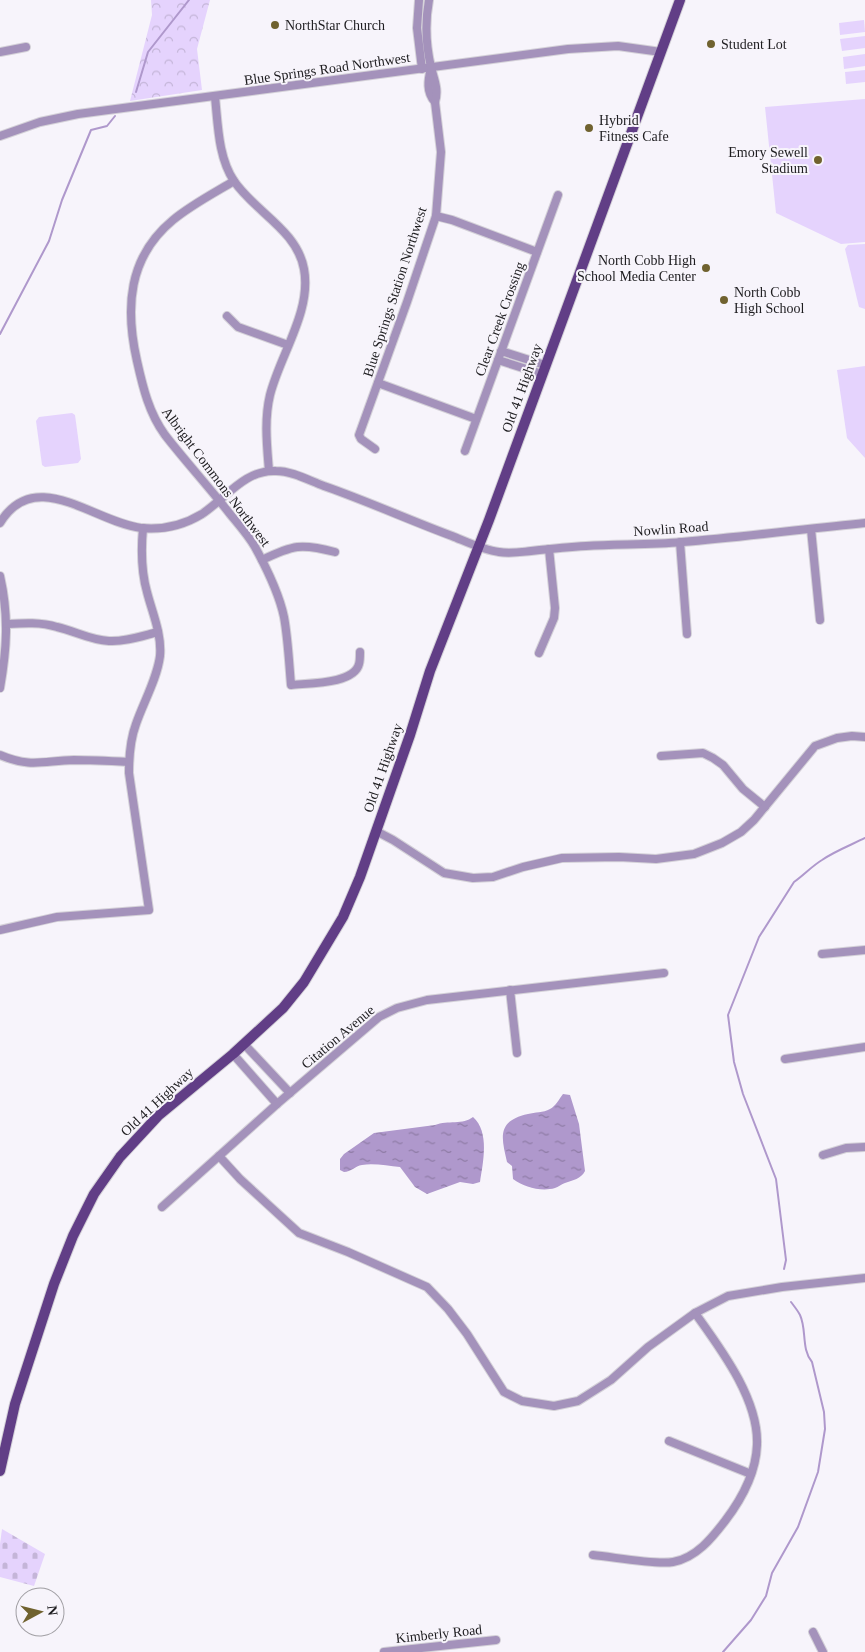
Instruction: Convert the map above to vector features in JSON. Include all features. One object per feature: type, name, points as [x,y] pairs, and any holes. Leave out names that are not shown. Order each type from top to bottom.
[{"type":"main road","name":"Old 41 Highway","points":[[0,1471],[15,1404],[54,1284],[84,1213],[106,1177],[135,1140],[182,1095],[233,1054],[283,1008],[304,982],[343,917],[360,877],[410,735],[430,671],[479,546],[680,0]]},
{"type":"street","points":[[419,0],[417,28],[422,69]]},
{"type":"street","name":"Blue Springs Station Northwest","points":[[375,448],[361,439],[359,435],[436,216],[440,152],[435,102],[437,95],[431,68],[426,26],[429,0]]},
{"type":"street","name":"Blue Springs Road Northwest","points":[[0,136],[61,117],[599,46],[625,46],[661,52]]},
{"type":"street","points":[[0,52],[26,47]]},
{"type":"street","points":[[0,524],[10,511],[22,501],[50,497],[122,523],[143,528],[165,528],[180,524],[204,513],[246,479],[269,471],[266,426],[268,404],[302,306],[305,292],[304,269],[300,255],[285,233],[234,181],[223,157],[215,97]]},
{"type":"street","name":"Albright Commons Northwest","points":[[234,181],[182,213],[165,227],[142,259],[134,284],[130,313],[132,340],[144,391],[152,414],[166,436],[220,500],[246,534],[262,560],[276,591],[284,616],[291,685],[338,680],[350,676],[355,672],[359,664],[360,652]]},
{"type":"street","name":"Clear Creek Crossing","points":[[465,451],[558,195]]},
{"type":"street","points":[[436,216],[452,220],[537,252]]},
{"type":"street","points":[[227,316],[238,326],[288,345]]},
{"type":"street","points":[[501,351],[544,369]]},
{"type":"street","points":[[498,360],[544,369]]},
{"type":"street","points":[[378,383],[476,419]]},
{"type":"street","name":"Nowlin Road","points":[[269,471],[286,472],[312,481],[392,514],[479,546],[505,553],[680,542],[865,523]]},
{"type":"street","points":[[0,930],[57,917],[149,910],[131,792],[129,762],[135,725],[158,664],[160,648],[158,632],[143,572],[143,528]]},
{"type":"street","points":[[811,529],[820,620]]},
{"type":"street","points":[[680,542],[687,634]]},
{"type":"street","points":[[262,560],[287,548],[300,545],[315,546],[335,552]]},
{"type":"street","points":[[539,653],[554,618],[549,549]]},
{"type":"street","points":[[0,576],[7,624],[6,651],[0,688]]},
{"type":"street","points":[[7,624],[50,625],[90,638],[108,641],[123,640],[158,632]]},
{"type":"street","points":[[376,831],[444,873],[474,878],[492,877],[523,867],[562,858],[619,857],[656,859],[694,854],[722,843],[741,832],[765,807],[815,746],[844,737],[865,737]]},
{"type":"street","points":[[661,756],[703,753],[723,765],[743,789],[765,807]]},
{"type":"street","points":[[0,755],[30,764],[76,760],[129,762]]},
{"type":"street","points":[[822,954],[865,950]]},
{"type":"street","name":"Citation Avenue","points":[[162,1207],[378,1017],[397,1008],[427,1000],[664,974]]},
{"type":"street","points":[[510,990],[517,1053]]},
{"type":"street","points":[[244,1044],[290,1093]]},
{"type":"street","points":[[785,1059],[865,1047]]},
{"type":"street","points":[[233,1054],[277,1104]]},
{"type":"street","points":[[823,1155],[846,1148],[865,1147]]},
{"type":"street","points":[[219,1156],[240,1179],[299,1233],[348,1252],[427,1288],[467,1334],[504,1392],[522,1401],[554,1406],[578,1400],[610,1380],[648,1347],[695,1313],[728,1296],[782,1286],[865,1278]]},
{"type":"street","points":[[593,1555],[672,1562],[692,1555],[712,1538],[744,1493],[751,1474],[757,1445],[754,1418],[738,1376],[695,1313]]},
{"type":"street","points":[[669,1441],[751,1474]]},
{"type":"street","points":[[813,1632],[823,1652]]},
{"type":"street","name":"Kimberly Road","points":[[384,1652],[496,1640]]},
{"type":"green space","points":[[151,0],[210,0],[197,49],[202,90],[130,101],[152,15]]},
{"type":"green space","points":[[864,20],[865,32],[840,35],[839,23]]},
{"type":"green space","points":[[865,36],[865,48],[842,51],[840,39]]},
{"type":"green space","points":[[865,54],[865,66],[844,69],[843,57]]},
{"type":"green space","points":[[865,70],[865,82],[846,84],[845,72]]},
{"type":"green space","name":"Emory Sewell Stadium","points":[[865,99],[865,242],[841,244],[776,213],[765,107]]},
{"type":"green space","points":[[865,244],[865,309],[859,307],[845,249],[848,245]]},
{"type":"green space","points":[[865,366],[865,458],[847,438],[837,370]]},
{"type":"green space","points":[[72,413],[75,415],[81,459],[78,463],[45,467],[42,465],[36,421],[39,417]]},
{"type":"green space","points":[[2,1529],[45,1554],[34,1586],[0,1577]]},
{"type":"water","points":[[563,1094],[570,1095],[579,1124],[585,1171],[579,1178],[555,1188],[538,1189],[522,1184],[513,1179],[512,1166],[507,1162],[503,1145],[506,1125],[518,1117],[552,1108]]},
{"type":"water","points":[[473,1117],[482,1131],[484,1148],[480,1182],[473,1184],[460,1182],[427,1194],[415,1187],[400,1167],[367,1164],[346,1172],[340,1170],[340,1159],[344,1154],[374,1133],[460,1122]]},
{"type":"waterway","points":[[136,92],[148,52],[189,0]]},
{"type":"waterway","points":[[0,334],[49,241],[62,200],[91,130],[107,126],[115,116]]},
{"type":"waterway","points":[[784,1269],[786,1260],[776,1179],[743,1094],[734,1062],[728,1015],[759,937],[794,882],[827,857],[865,838]]},
{"type":"waterway","points":[[723,1652],[751,1620],[766,1596],[772,1573],[798,1527],[818,1472],[825,1429],[824,1412],[812,1362],[806,1351],[802,1321],[791,1302]]},
{"type":"place","name":"NorthStar Church","points":[[275,25]]},
{"type":"place","name":"Student Lot","points":[[711,44]]},
{"type":"place","name":"Hybrid Fitness Cafe","points":[[589,128]]},
{"type":"place","name":"Emory Sewell Stadium","points":[[818,160]]},
{"type":"place","name":"North Cobb High School Media Center","points":[[706,268]]},
{"type":"place","name":"North Cobb High School","points":[[724,300]]}]
